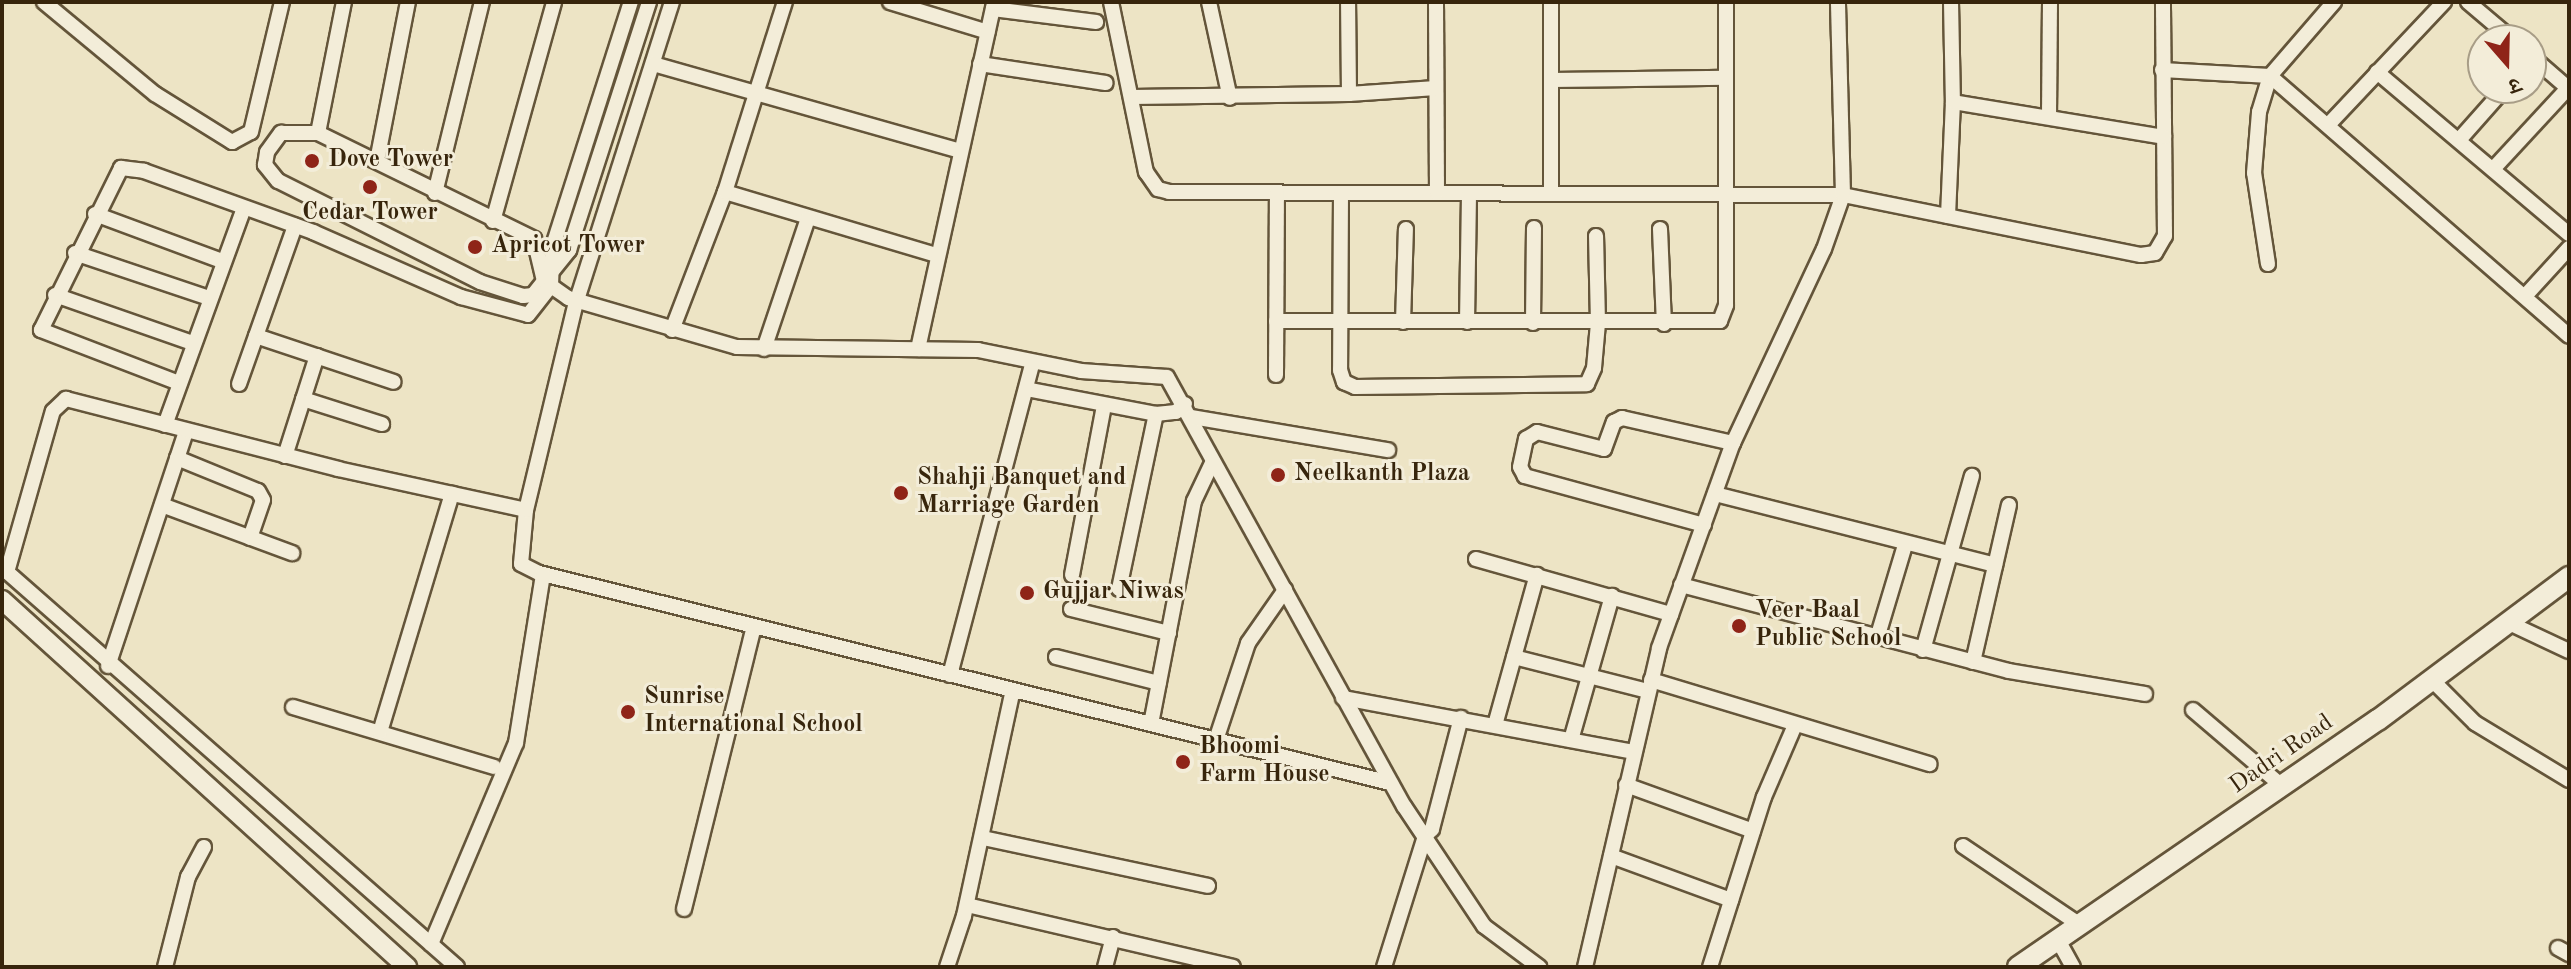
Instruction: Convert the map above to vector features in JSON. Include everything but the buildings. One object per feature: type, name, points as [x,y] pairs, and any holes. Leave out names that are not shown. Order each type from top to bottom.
[{"type":"main road","name":"Dadri Road","points":[[2018,967],[2282,786],[2569,577]]},
{"type":"street","points":[[44,2],[155,94],[232,142],[251,132],[282,2]]},
{"type":"street","points":[[318,133],[344,2]]},
{"type":"street","points":[[377,161],[408,2]]},
{"type":"street","points":[[435,193],[482,2]]},
{"type":"street","points":[[493,221],[554,2]]},
{"type":"street","points":[[631,2],[552,249],[550,279],[533,295],[523,296],[480,282],[278,181],[265,165],[273,140],[291,130],[318,133],[534,239],[550,279],[576,302],[672,330],[764,349],[997,352],[1032,364],[1158,373],[1172,383],[1188,411],[1390,783],[1484,926],[1514,961],[1539,967]]},
{"type":"street","points":[[179,383],[43,332],[41,321],[95,214],[125,166],[295,226],[439,289],[512,314],[536,309],[550,279],[569,250],[649,2]]},
{"type":"street","points":[[672,2],[576,302],[526,510],[519,558],[527,569],[1390,783]]},
{"type":"street","points":[[672,330],[725,192],[785,2]]},
{"type":"street","points":[[890,2],[988,32]]},
{"type":"street","points":[[1111,2],[1146,172],[1158,189],[1469,195],[1843,195],[2126,254],[2155,253],[2165,236],[2163,2]]},
{"type":"street","points":[[1348,2],[1349,94]]},
{"type":"street","points":[[1436,2],[1437,192]]},
{"type":"street","points":[[1551,2],[1551,193]]},
{"type":"street","points":[[1276,321],[1713,324],[1725,314],[1726,2]]},
{"type":"street","points":[[1585,967],[1649,686],[1671,614],[1733,443],[1824,249],[1843,195],[1838,2]]},
{"type":"street","points":[[1948,216],[1953,102],[1951,2]]},
{"type":"street","points":[[2049,117],[2050,2]]},
{"type":"street","points":[[2268,264],[2254,173],[2259,112],[2270,76],[2334,2]]},
{"type":"street","points":[[2329,124],[2444,2]]},
{"type":"street","points":[[2468,2],[2494,24]]},
{"type":"street","points":[[1212,4],[1230,98]]},
{"type":"street","points":[[918,349],[936,255],[994,6],[1096,22]]},
{"type":"street","points":[[653,64],[960,151]]},
{"type":"street","points":[[980,64],[1106,83]]},
{"type":"street","points":[[2162,70],[2270,76],[2526,295],[2569,336]]},
{"type":"street","points":[[2493,169],[2568,88],[2547,70]]},
{"type":"street","points":[[2377,72],[2569,234]]},
{"type":"street","points":[[1551,80],[1726,78]]},
{"type":"street","points":[[1132,97],[1230,98],[1436,88]]},
{"type":"street","points":[[1953,102],[2164,137]]},
{"type":"street","points":[[2459,140],[2491,104]]},
{"type":"street","points":[[725,192],[936,255]]},
{"type":"street","points":[[1276,375],[1277,192]]},
{"type":"street","points":[[1341,193],[1340,370],[1348,385],[1564,388],[1587,384],[1592,377],[1598,323],[1596,236]]},
{"type":"street","points":[[1467,322],[1469,195]]},
{"type":"street","points":[[165,425],[222,261],[244,208]]},
{"type":"street","points":[[95,214],[222,261]]},
{"type":"street","points":[[764,349],[808,218]]},
{"type":"street","points":[[239,384],[295,226]]},
{"type":"street","points":[[1533,323],[1534,228]]},
{"type":"street","points":[[1403,322],[1406,229]]},
{"type":"street","points":[[1660,229],[1664,324]]},
{"type":"street","points":[[2526,295],[2569,248]]},
{"type":"street","points":[[75,253],[209,298]]},
{"type":"street","points":[[55,295],[193,343]]},
{"type":"street","points":[[256,336],[394,382]]},
{"type":"street","points":[[285,456],[317,356]]},
{"type":"street","points":[[950,675],[1032,364]]},
{"type":"street","points":[[1026,389],[1156,414],[1188,411],[1388,450]]},
{"type":"street","points":[[303,399],[382,424]]},
{"type":"street","points":[[457,967],[108,666],[7,572],[57,403],[76,401],[285,456],[526,510]]},
{"type":"street","points":[[1072,575],[1104,405]]},
{"type":"street","points":[[1119,589],[1156,414]]},
{"type":"street","points":[[1704,525],[1529,478],[1520,467],[1526,439],[1537,432],[1604,449],[1614,422],[1622,418],[1733,443]]},
{"type":"street","points":[[108,666],[186,432]]},
{"type":"street","points":[[177,458],[258,491],[262,506],[250,538]]},
{"type":"street","points":[[1151,724],[1194,501],[1213,461]]},
{"type":"street","points":[[1923,650],[1972,476]]},
{"type":"street","points":[[380,732],[452,494]]},
{"type":"street","points":[[1715,494],[1905,545],[1995,565]]},
{"type":"street","points":[[162,505],[292,553]]},
{"type":"street","points":[[1973,662],[2009,505]]},
{"type":"street","points":[[1878,635],[1905,545]]},
{"type":"street","points":[[1476,559],[1671,614]]},
{"type":"street","points":[[431,944],[516,743],[543,574]]},
{"type":"street","points":[[1495,725],[1537,575]]},
{"type":"street","points":[[1681,585],[1973,662],[2145,694]]},
{"type":"street","points":[[1216,740],[1248,643],[1285,590]]},
{"type":"street","points":[[1571,740],[1612,596]]},
{"type":"street","points":[[2,600],[228,801],[407,967]]},
{"type":"street","points":[[1071,609],[1169,633]]},
{"type":"street","points":[[2507,622],[2569,651]]},
{"type":"street","points":[[684,909],[754,627]]},
{"type":"street","points":[[1056,657],[1159,683]]},
{"type":"street","points":[[1514,657],[1589,676],[1649,686],[1930,764]]},
{"type":"street","points":[[2431,679],[2475,723],[2542,768],[2569,780]]},
{"type":"street","points":[[947,967],[967,905],[983,838],[1013,690]]},
{"type":"street","points":[[1343,698],[1633,752]]},
{"type":"street","points":[[293,707],[494,767]]},
{"type":"street","points":[[2193,710],[2282,786]]},
{"type":"street","points":[[1384,967],[1425,836],[1432,829],[1461,718]]},
{"type":"street","points":[[1710,967],[1753,831],[1795,725]]},
{"type":"street","points":[[228,801],[243,782]]},
{"type":"street","points":[[1626,785],[1753,831]]},
{"type":"street","points":[[983,838],[1208,886]]},
{"type":"street","points":[[1963,846],[2080,925]]},
{"type":"street","points":[[165,967],[188,877],[204,847]]},
{"type":"street","points":[[1611,856],[1731,900]]},
{"type":"street","points":[[967,905],[1233,967]]},
{"type":"street","points":[[1105,967],[1113,937]]},
{"type":"street","points":[[2058,940],[2073,967]]},
{"type":"place","name":"Dove Tower","points":[[312,161]]},
{"type":"place","name":"Cedar Tower","points":[[370,187]]},
{"type":"place","name":"Apricot Tower","points":[[475,247]]},
{"type":"place","name":"Neelkanth Plaza","points":[[1278,475]]},
{"type":"place","name":"Shahji Banquet and Marriage Garden","points":[[901,493]]},
{"type":"place","name":"Gujjar Niwas","points":[[1027,593]]},
{"type":"place","name":"Veer Baal Public School","points":[[1739,626]]},
{"type":"place","name":"Sunrise International School","points":[[628,712]]},
{"type":"place","name":"Bhoomi Farm House","points":[[1183,762]]}]
